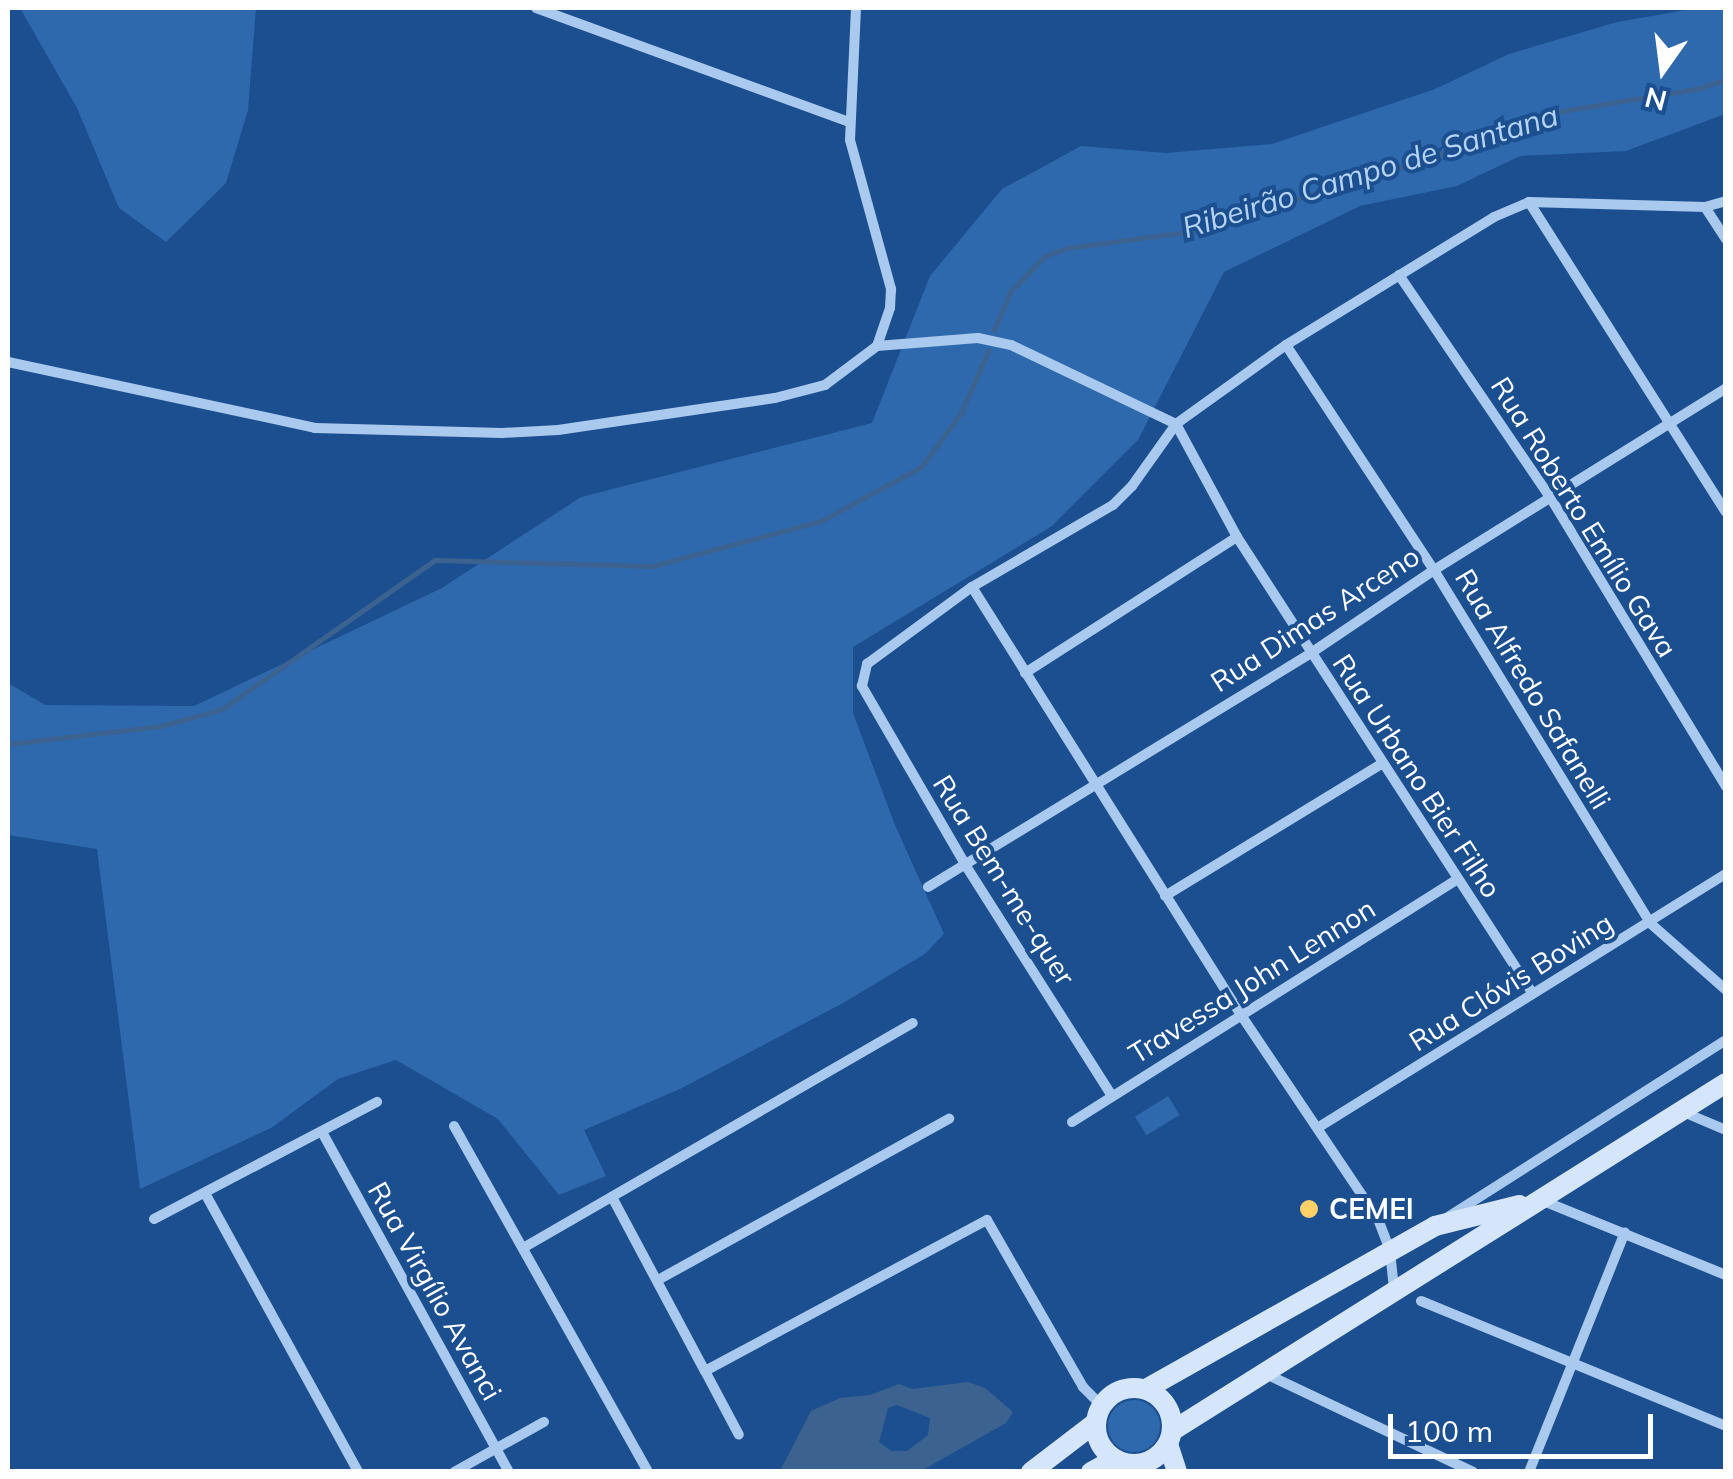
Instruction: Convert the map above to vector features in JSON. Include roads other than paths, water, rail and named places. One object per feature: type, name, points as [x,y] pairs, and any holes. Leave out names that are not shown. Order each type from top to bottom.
[{"type":"main road","points":[[1092,1472],[1150,1461],[1170,1437],[1264,1372],[1726,1082]]},
{"type":"main road","points":[[1031,1472],[1120,1390],[1146,1389],[1434,1226],[1540,1200]]},
{"type":"main road","points":[[1146,1389],[1166,1406],[1177,1472]]},
{"type":"main road","points":[[1098,1414],[1099,1444],[1123,1465]]},
{"type":"street","points":[[536,8],[849,122]]},
{"type":"street","points":[[8,362],[315,428],[502,433],[614,422],[798,393],[849,370],[877,346],[890,308],[891,289],[856,176],[849,122],[856,8]]},
{"type":"street","points":[[1386,1298],[1397,1282],[1378,1220],[1320,1126],[1241,1016],[972,587],[1123,497],[1176,424],[1286,344],[1494,217],[1529,202],[1705,206],[1726,201]]},
{"type":"street","points":[[1529,202],[1726,512]]},
{"type":"street","points":[[1705,206],[1726,239]]},
{"type":"street","name":"Rua Roberto Emílio Gava","points":[[1399,275],[1550,497],[1726,787]]},
{"type":"street","points":[[877,346],[950,339],[997,340],[1176,424]]},
{"type":"street","name":"Rua Alfredo Safanelli","points":[[1286,344],[1434,570],[1650,923],[1726,990]]},
{"type":"street","name":"Rua Dimas Arceno","points":[[928,887],[1310,652],[1726,388]]},
{"type":"street","name":"Rua Urbano Bier Filho","points":[[1176,424],[1237,538],[1533,994]]},
{"type":"street","points":[[1025,672],[1237,538]]},
{"type":"street","name":"Rua Bem-me-quer","points":[[972,587],[881,650],[866,664],[862,686],[965,864],[1112,1096]]},
{"type":"street","points":[[1165,896],[1381,764]]},
{"type":"street","name":"Rua Clóvis Boving","points":[[1320,1126],[1726,874]]},
{"type":"street","name":"Travessa John Lennon","points":[[1072,1122],[1456,880]]},
{"type":"street","points":[[523,1248],[913,1023]]},
{"type":"street","points":[[1434,1226],[1726,1040]]},
{"type":"street","points":[[154,1219],[377,1102]]},
{"type":"street","points":[[1681,1111],[1726,1130]]},
{"type":"street","points":[[658,1280],[949,1119]]},
{"type":"street","points":[[454,1126],[648,1472]]},
{"type":"street","name":"Rua Virgílio Avanci","points":[[322,1132],[509,1472]]},
{"type":"street","points":[[206,1195],[358,1472]]},
{"type":"street","points":[[612,1197],[738,1434]]},
{"type":"street","points":[[1540,1200],[1726,1275]]},
{"type":"street","points":[[705,1372],[987,1220],[1098,1414]]},
{"type":"street","points":[[1528,1472],[1625,1232]]},
{"type":"street","points":[[1422,1301],[1726,1426]]},
{"type":"street","points":[[1264,1372],[1474,1472]]},
{"type":"street","points":[[454,1472],[544,1422]]},
{"type":"waterway","name":"Ribeirão Campo de Santana","points":[[994,330],[1010,292],[1045,256],[1067,248],[1186,232],[1421,161],[1545,114],[1701,88],[1726,79]]},
{"type":"waterway","name":"Ribeirão Campo de Santana","points":[[8,744],[161,726],[222,709],[435,560],[652,566],[821,521],[921,467],[961,413],[988,351]]},
{"type":"place","name":"CEMEI","points":[[1309,1209]]}]
